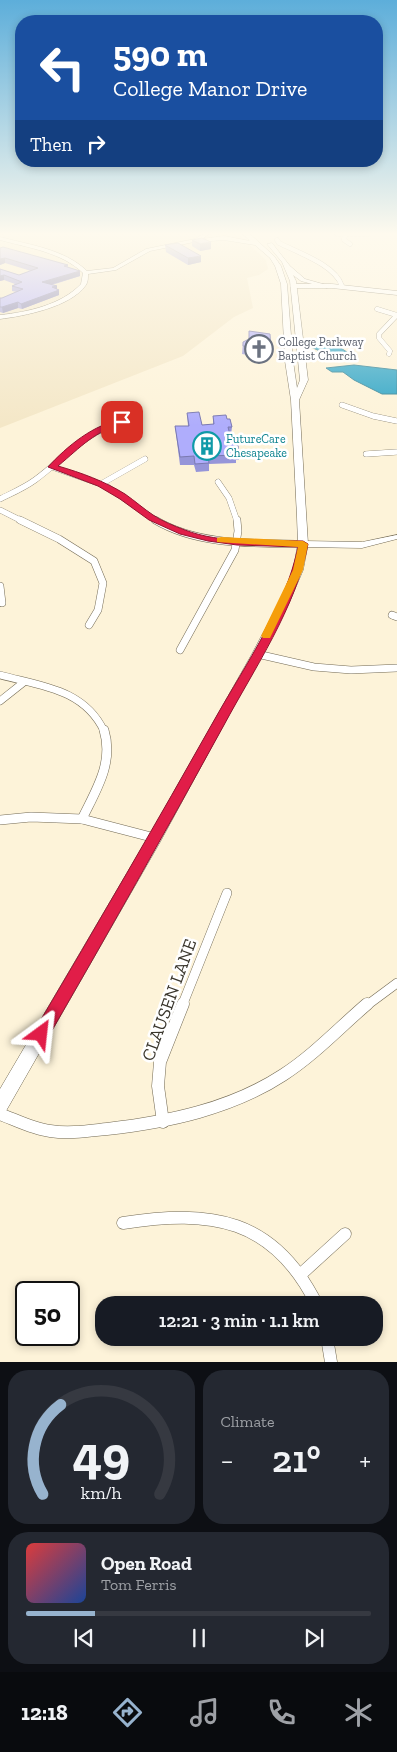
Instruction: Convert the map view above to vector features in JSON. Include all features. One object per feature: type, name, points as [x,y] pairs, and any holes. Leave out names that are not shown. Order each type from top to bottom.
[{"type":"main road","points":[[0,1104],[155,838],[257,654],[284,603],[298,570],[303,544],[295,400],[288,361],[285,298]]},
{"type":"main road","points":[[294,298],[304,380],[295,400]]},
{"type":"main road","points":[[288,361],[297,358],[300,348]]},
{"type":"main road","points":[[288,361],[299,366],[304,380]]},
{"type":"street","points":[[0,317],[32,312],[66,298]]},
{"type":"street","points":[[377,309],[397,315],[379,334],[379,338],[390,351],[389,354]]},
{"type":"street","points":[[342,405],[373,416],[397,421]]},
{"type":"street","points":[[0,499],[33,482],[91,434],[111,424],[122,422]]},
{"type":"street","points":[[366,454],[397,452]]},
{"type":"street","points":[[101,484],[145,459]]},
{"type":"street","points":[[52,467],[80,475],[101,484],[172,529],[196,536],[237,542],[362,545],[397,536]]},
{"type":"street","points":[[180,650],[235,550],[237,542],[236,512],[226,492],[218,482]]},
{"type":"street","points":[[0,510],[59,539],[94,561],[103,583],[98,610],[89,625]]},
{"type":"street","points":[[0,586],[2,603]]},
{"type":"street","points":[[257,654],[314,667],[352,670],[397,668]]},
{"type":"street","points":[[0,676],[69,694],[94,712],[101,724],[107,742],[105,770],[82,819]]},
{"type":"street","points":[[0,701],[24,682]]},
{"type":"street","points":[[0,820],[32,817],[82,819],[155,838]]},
{"type":"street","name":"CLAUSEN LANE","points":[[163,1122],[158,1086],[160,1062],[227,893]]},
{"type":"street","points":[[0,1114],[34,1128],[56,1132],[120,1128],[163,1122],[196,1113],[235,1099],[304,1061],[375,996],[397,983]]},
{"type":"street","points":[[123,1223],[147,1219],[199,1218],[235,1224],[267,1242],[300,1274],[312,1296]]},
{"type":"street","points":[[300,1274],[345,1234]]},
{"type":"street","points":[[328,1346],[330,1362]]},
{"type":"shaded area","points":[[0,298],[251,298],[253,308],[234,317],[183,356],[0,428]]},
{"type":"water","points":[[340,344],[339,347],[355,357],[349,361],[341,359],[332,361],[328,355],[311,347]]},
{"type":"water","points":[[354,365],[397,370],[397,394],[382,394],[354,380],[343,372],[332,372],[326,368]]},
{"type":"building","points":[[0,298],[38,298],[21,304],[18,302],[0,307]]},
{"type":"building","points":[[249,331],[270,334],[271,347],[263,347],[263,351],[254,351],[254,348],[243,346],[243,342],[249,339]]},
{"type":"building","name":"FutureCare Chesapeake","points":[[199,412],[202,425],[214,424],[213,416],[226,415],[227,419],[230,419],[232,427],[228,427],[231,439],[237,440],[239,452],[235,452],[236,455],[208,456],[209,463],[195,464],[194,456],[180,457],[175,426],[189,426],[187,413]]},
{"type":"slow traffic","points":[[221,540],[303,544],[298,570],[284,603],[266,636]]},
{"type":"place","name":"College Parkway Baptist Church","points":[[259,349]]},
{"type":"place","name":"FutureCare Chesapeake","points":[[207,446]]},
{"type":"route","points":[[41,1034],[155,838],[257,654],[284,603],[298,570],[303,544],[208,539],[172,529],[101,484],[80,475],[52,467],[91,434],[111,424],[122,422]]}]
